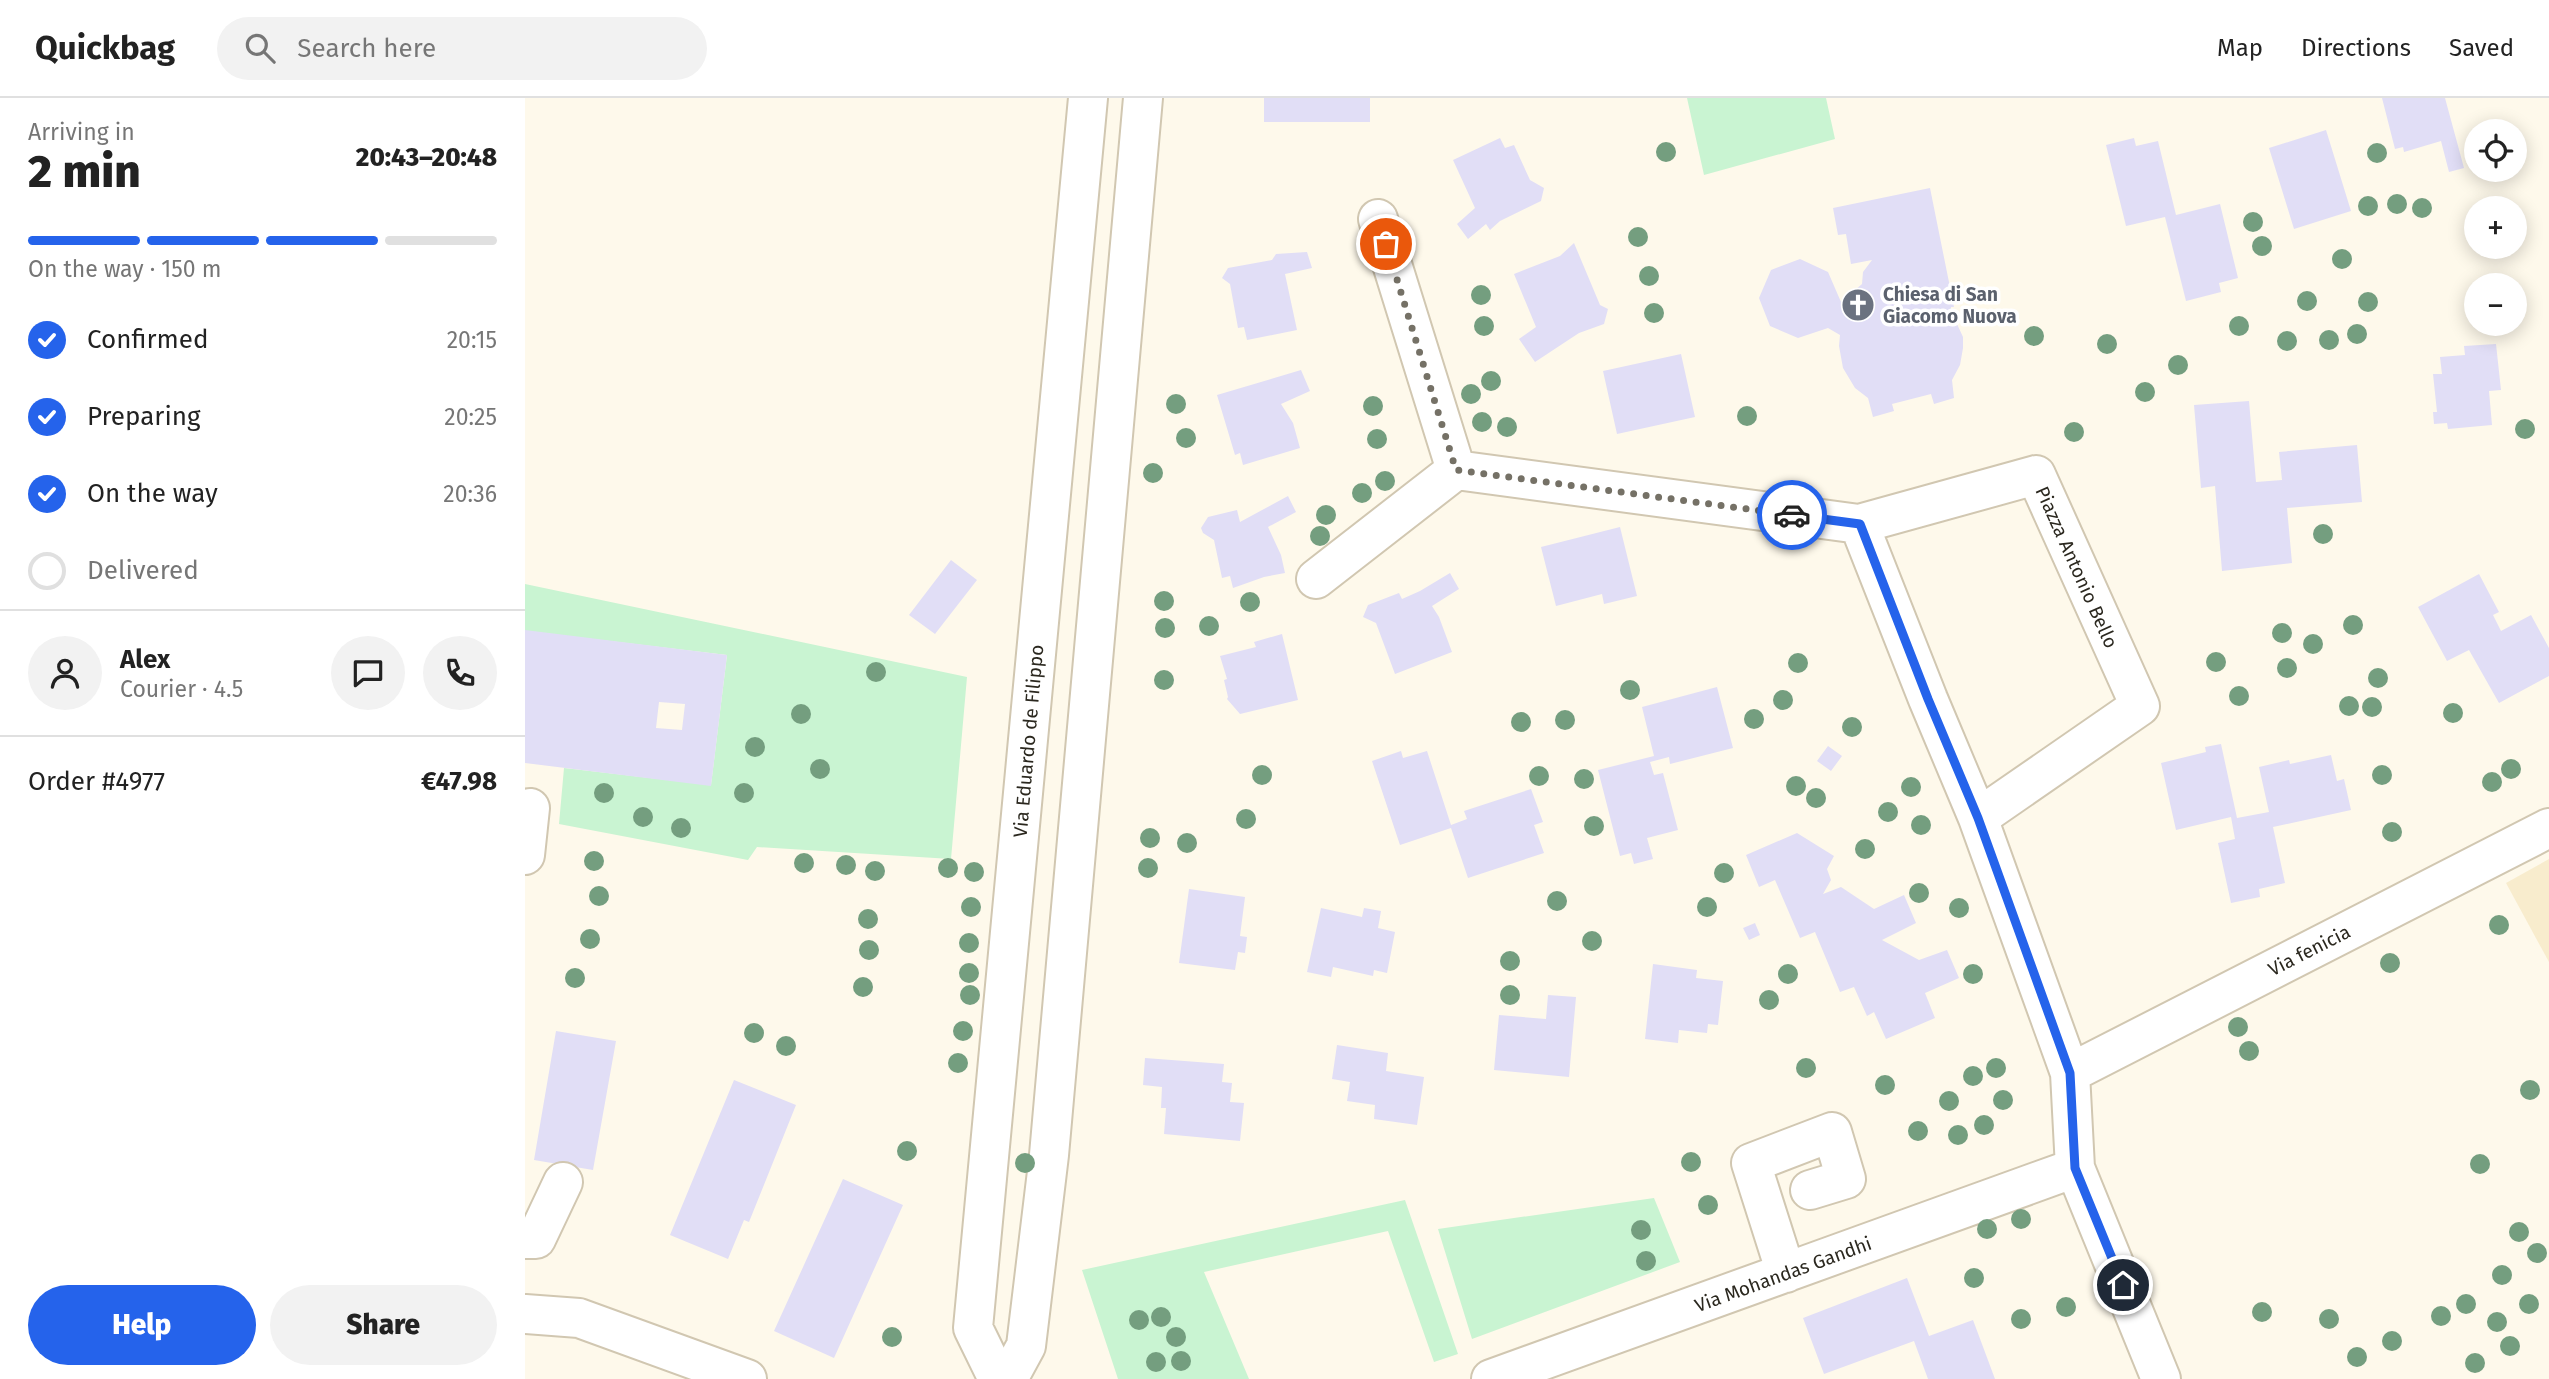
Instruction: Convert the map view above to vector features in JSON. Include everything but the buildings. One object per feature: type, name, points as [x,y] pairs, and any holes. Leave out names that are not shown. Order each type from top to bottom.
[{"type":"street","name":"Via Eduardo de Filippo","points":[[998,1379],[973,1328],[1088,98]]},
{"type":"street","points":[[1008,1379],[1027,1346],[1049,1155],[1143,98]]},
{"type":"street","points":[[1378,219],[1456,470]]},
{"type":"street","points":[[1316,579],[1456,470],[1860,524],[1978,818],[2070,1073],[2075,1168],[2161,1379]]},
{"type":"street","name":"Piazza Antonio Bello","points":[[1860,524],[2036,475],[2140,706],[1978,818]]},
{"type":"street","points":[[525,855],[530,808]]},
{"type":"street","name":"Via fenicia","points":[[2070,1073],[2549,828]]},
{"type":"street","points":[[1786,1273],[1751,1163],[1832,1132],[1846,1179],[1810,1190]]},
{"type":"street","name":"Via Mohandas Gandhi","points":[[1491,1379],[2075,1168]]},
{"type":"street","points":[[525,1239],[536,1239],[563,1182]]},
{"type":"street","points":[[525,1314],[579,1318],[747,1379]]},
{"type":"shaded area","points":[[2549,859],[2549,962],[2506,883]]},
{"type":"green space","points":[[1687,98],[1826,98],[1835,139],[1704,175]]},
{"type":"green space","points":[[525,584],[967,677],[951,859],[757,847],[748,860],[559,824],[564,768],[711,785],[727,655],[525,631]]},
{"type":"green space","points":[[1654,1198],[1680,1262],[1472,1339],[1438,1229]]},
{"type":"green space","points":[[1405,1200],[1458,1354],[1434,1362],[1388,1231],[1204,1272],[1249,1379],[1118,1379],[1082,1270]]},
{"type":"way so far","points":[[1386,244],[1456,470],[1792,515]]},
{"type":"place","name":"Chiesa di San Giacomo Nuova","points":[[1858,305]]},
{"type":"route","points":[[1792,515],[1860,524],[1978,818],[2070,1073],[2075,1168],[2123,1285]]}]
